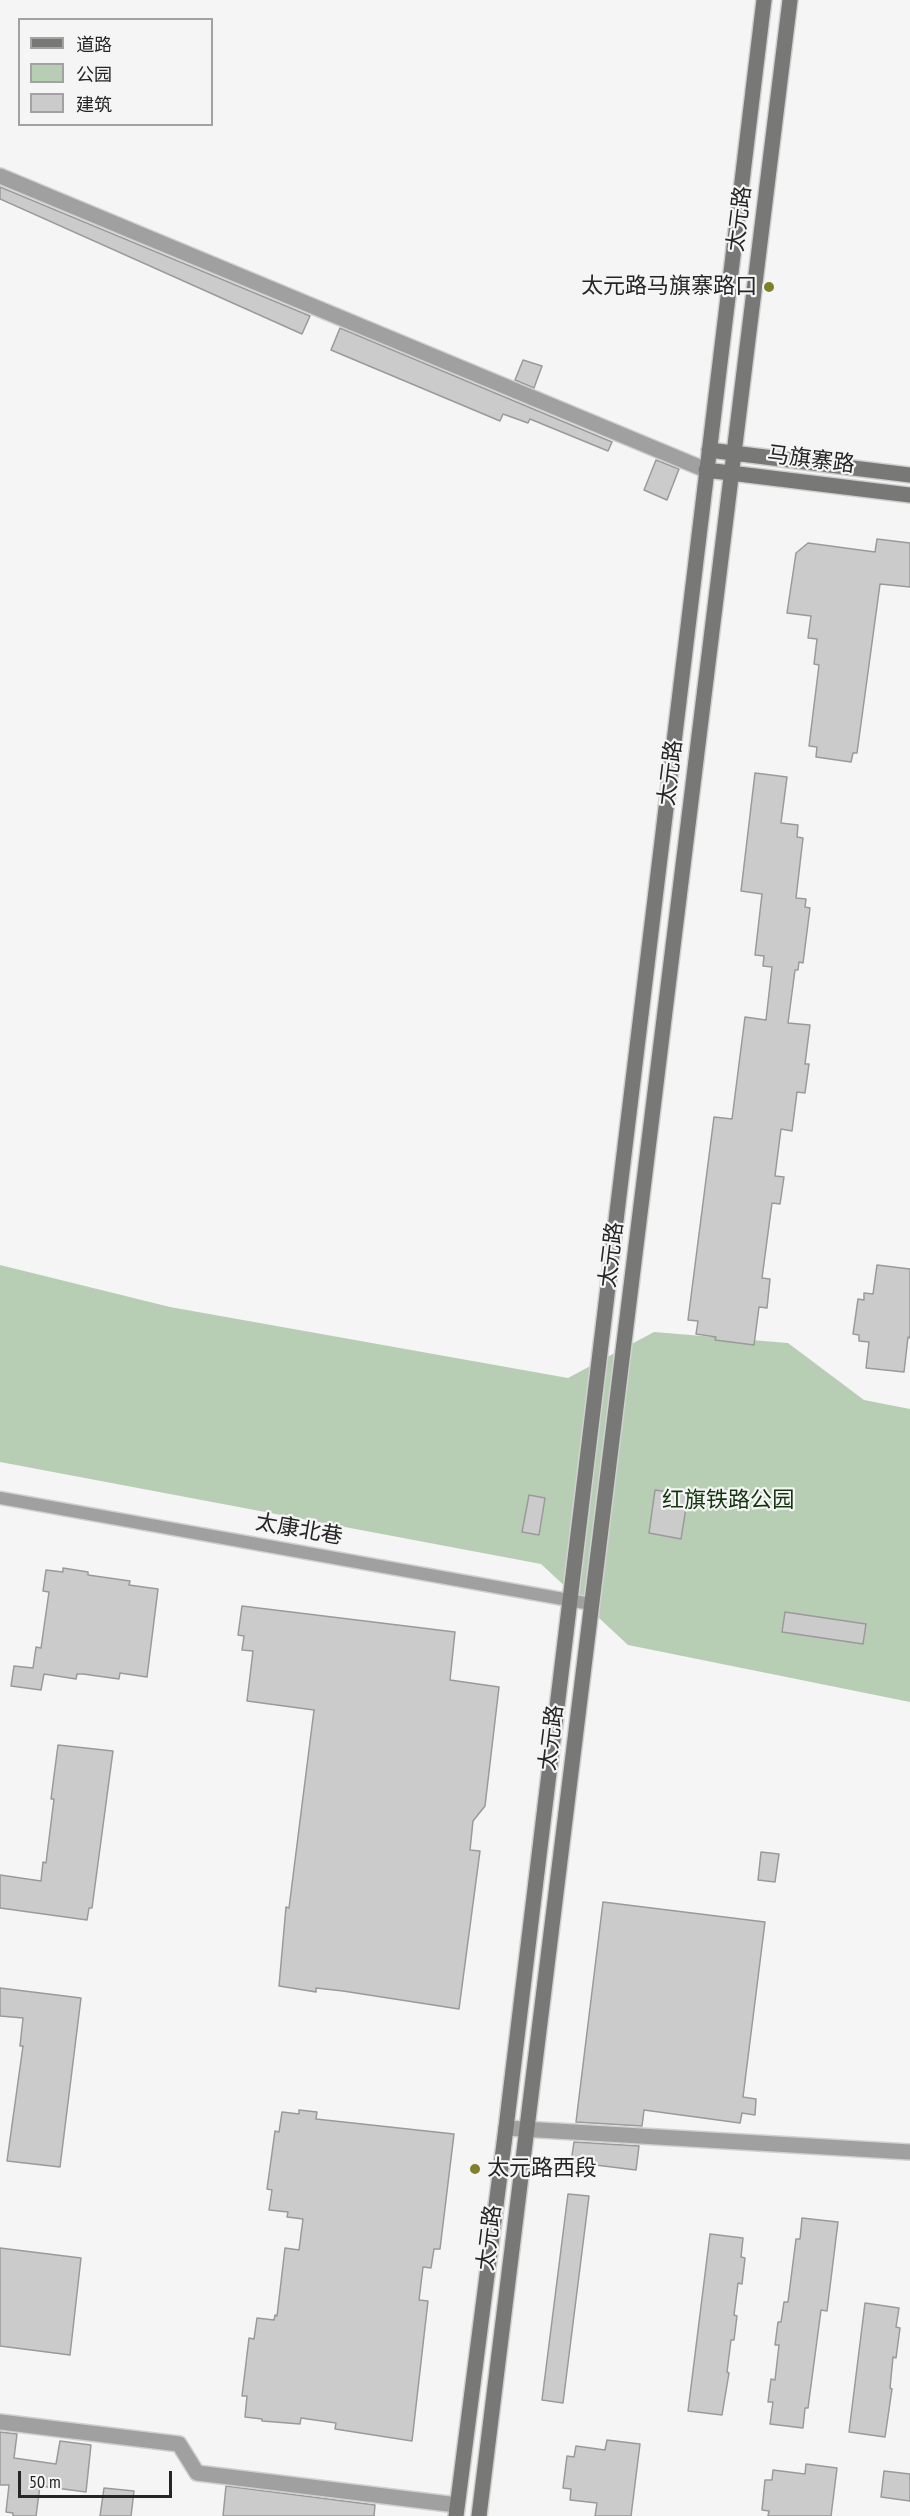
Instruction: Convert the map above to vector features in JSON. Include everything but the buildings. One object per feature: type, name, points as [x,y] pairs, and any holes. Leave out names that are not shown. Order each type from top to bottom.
[{"type":"main road","name":"太元路","points":[[457,2510],[506,2128],[764,0]]},
{"type":"main road","name":"太元路","points":[[479,2516],[790,0]]},
{"type":"main road","name":"马旗寨路","points":[[709,450],[910,475]]},
{"type":"main road","name":"马旗寨路","points":[[706,470],[910,495]]},
{"type":"street","points":[[0,176],[706,470]]},
{"type":"street","points":[[506,2128],[910,2152]]},
{"type":"street","points":[[0,2422],[179,2444],[197,2473],[457,2510]]},
{"type":"lane","name":"太康北巷","points":[[0,1498],[591,1604]]},
{"type":"green space","name":"红旗铁路公园","points":[[0,1265],[170,1307],[568,1378],[654,1332],[788,1343],[864,1400],[910,1409],[910,1702],[628,1645],[541,1564],[0,1462]]},
{"type":"place","name":"太元路马旗寨路口","points":[[769,287]]},
{"type":"place","name":"太元路西段","points":[[475,2169]]}]
